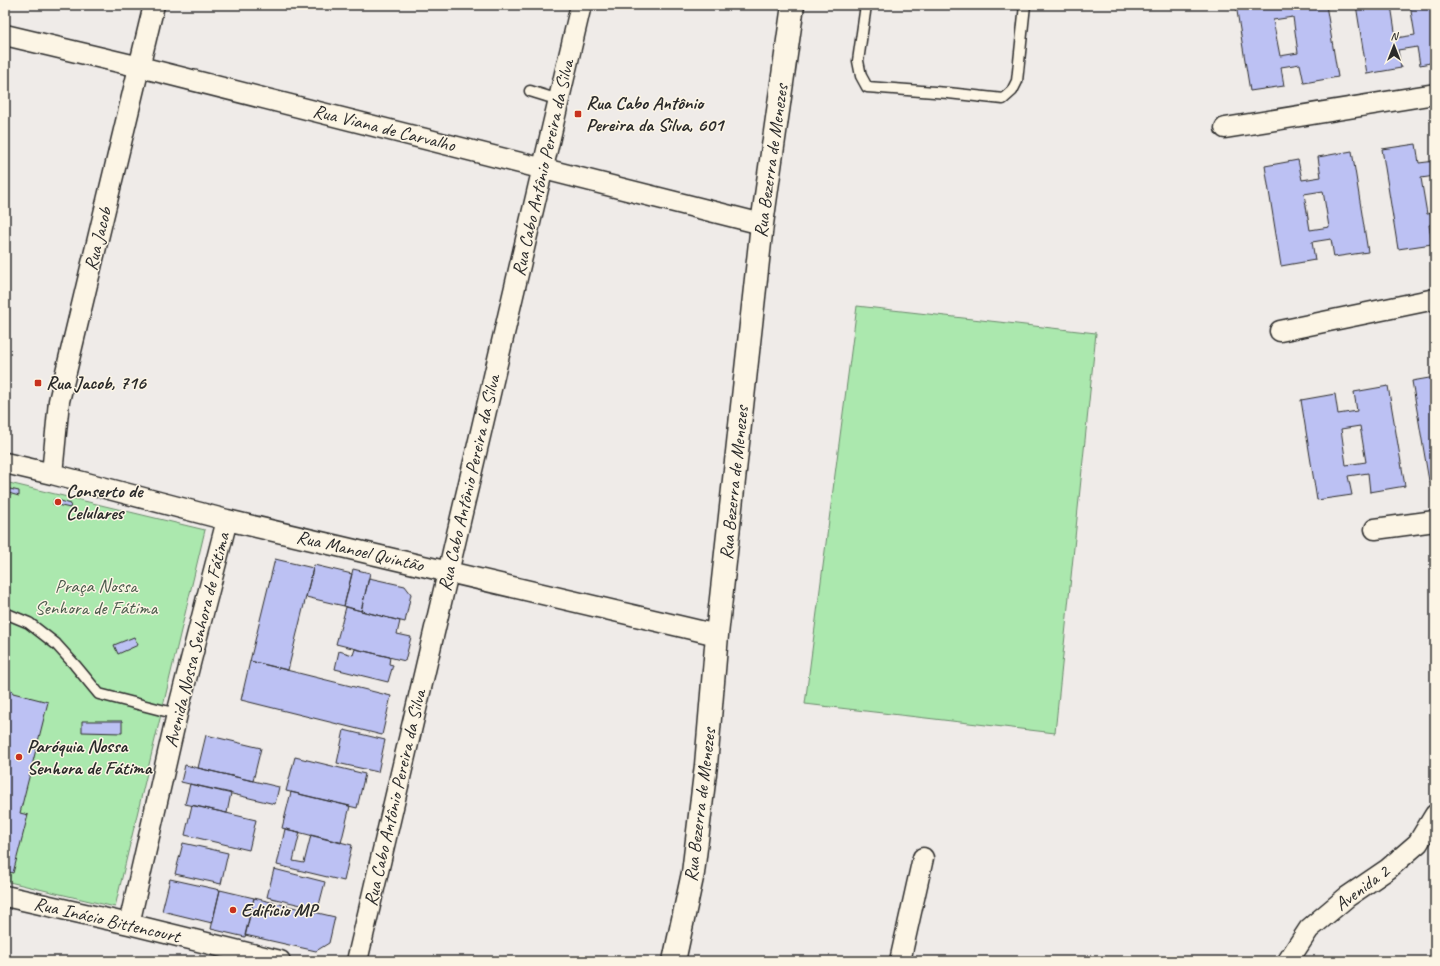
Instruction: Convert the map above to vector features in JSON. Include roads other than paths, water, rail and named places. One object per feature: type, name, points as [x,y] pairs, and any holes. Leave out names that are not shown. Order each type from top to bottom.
[{"type":"street","name":"Rua Jacob","points":[[52,474],[59,401],[154,5]]},
{"type":"street","name":"Rua Cabo Antônio Pereira da Silva","points":[[356,961],[581,5]]},
{"type":"street","name":"Rua Bezerra de Menezes","points":[[674,961],[693,873],[706,765],[717,635],[762,224],[793,5]]},
{"type":"street","name":"Rua Viana de Carvalho","points":[[5,35],[140,66],[762,224]]},
{"type":"street","points":[[1226,128],[1435,94]]},
{"type":"street","points":[[1280,331],[1435,299]]},
{"type":"street","name":"Rua Manoel Quintão","points":[[5,463],[227,520],[717,635]]},
{"type":"street","name":"Avenida Nossa Senhora de Fátima","points":[[129,924],[177,714],[227,520]]},
{"type":"street","points":[[1375,529],[1435,521]]},
{"type":"street","name":"Avenida 2","points":[[1288,961],[1309,929],[1347,897],[1388,869],[1418,843],[1435,815]]},
{"type":"street","points":[[900,961],[923,858]]},
{"type":"street","name":"Rua Inácio Bittencourt","points":[[5,896],[129,924],[280,961]]},
{"type":"lane","points":[[866,5],[858,61],[860,76],[867,87],[1003,99],[1012,92],[1017,81],[1025,5]]},
{"type":"lane","points":[[530,91],[559,100]]},
{"type":"lane","points":[[5,613],[29,623],[56,644],[99,694],[177,714]]},
{"type":"place","name":"Rua Cabo Antônio Pereira da Silva, 601","points":[[578,114]]},
{"type":"place","name":"Rua Jacob, 716","points":[[38,383]]},
{"type":"place","name":"Conserto de Celulares","points":[[58,502]]},
{"type":"place","name":"Paróquia Nossa Senhora de Fátima","points":[[19,757]]},
{"type":"place","name":"Edifício MP","points":[[233,910]]},
{"type":"park label","name":"Praça Nossa Senhora de Fátima","points":[[96,597]]}]
